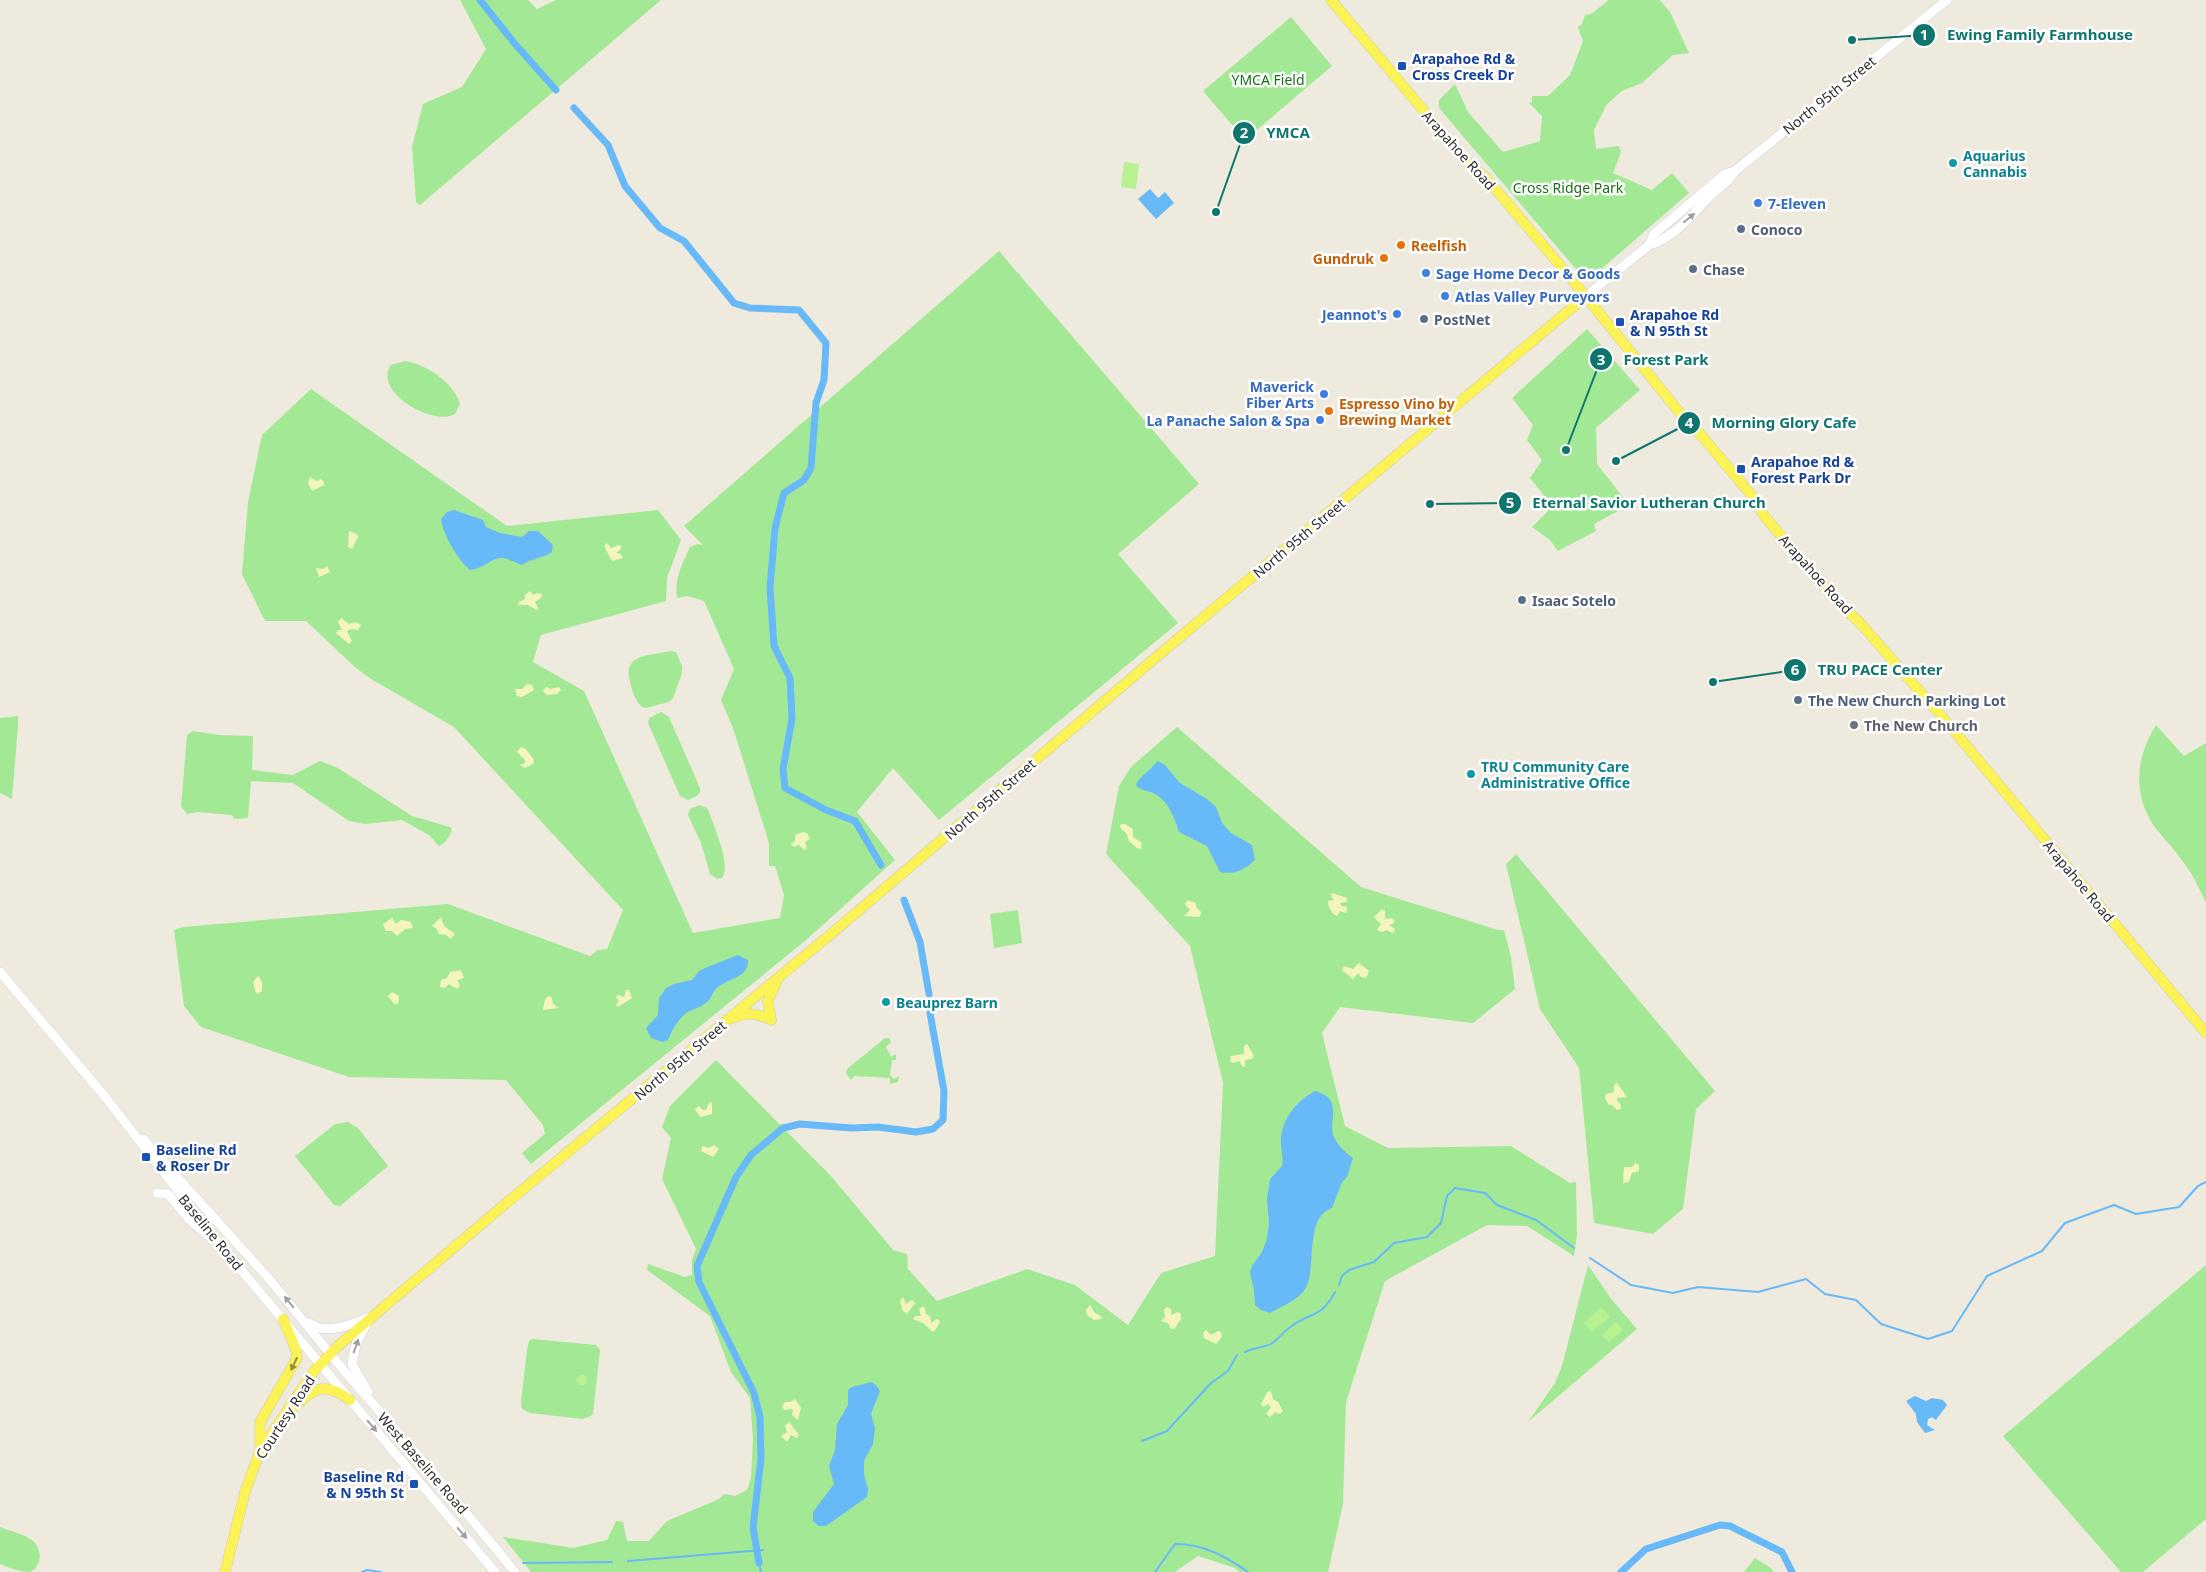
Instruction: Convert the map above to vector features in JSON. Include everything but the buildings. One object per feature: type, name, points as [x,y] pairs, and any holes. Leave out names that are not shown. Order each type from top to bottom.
[{"type":"main road","name":"Arapahoe Road","points":[[1331,0],[1465,160],[1487,179],[1586,296],[1684,418],[1701,434],[1753,497],[1765,517],[1833,597],[1860,623],[1944,719],[2206,1033]]},
{"type":"main road","name":"North 95th Street","points":[[331,1354],[370,1317],[730,1019],[1586,296],[1649,245],[1660,242],[1698,211],[1730,179],[1735,171],[1947,0]]},
{"type":"main road","name":"Baseline Road","points":[[0,972],[106,1098],[221,1246],[320,1363]]},
{"type":"main road","points":[[730,1019],[742,1014],[754,1014],[771,1020],[768,1001],[778,978]]},
{"type":"main road","name":"Baseline Road","points":[[106,1098],[192,1191],[303,1318],[331,1354]]},
{"type":"main road","points":[[157,1193],[168,1194],[200,1230],[221,1246]]},
{"type":"main road","points":[[303,1318],[312,1325],[326,1330],[370,1317]]},
{"type":"main road","points":[[370,1317],[356,1344],[352,1364],[386,1420]]},
{"type":"main road","points":[[260,1450],[260,1422],[297,1358],[296,1350],[283,1319]]},
{"type":"main road","name":"Courtesy Road","points":[[225,1572],[245,1492],[260,1450],[320,1363],[331,1354]]},
{"type":"main road","name":"West Baseline Road","points":[[331,1354],[515,1572]]},
{"type":"main road","name":"West Baseline Road","points":[[320,1363],[496,1572]]},
{"type":"main road","points":[[284,1415],[314,1392],[326,1388],[337,1391],[350,1400]]},
{"type":"green space","points":[[460,0],[528,0],[537,9],[556,0],[661,0],[420,205],[416,202],[412,147],[423,104],[462,87],[486,49]]},
{"type":"green space","name":"Cross Ridge Park","points":[[1609,0],[1660,0],[1670,12],[1689,53],[1673,55],[1642,83],[1622,91],[1607,104],[1594,130],[1596,149],[1619,146],[1621,152],[1613,173],[1652,190],[1672,173],[1689,193],[1599,271],[1589,274],[1575,268],[1439,108],[1439,100],[1455,84],[1468,112],[1503,152],[1540,141],[1542,116],[1529,103],[1532,102],[1532,96],[1548,96],[1570,75],[1583,41],[1578,27],[1582,24],[1585,15],[1591,14]]},
{"type":"green space","name":"YMCA Field","points":[[1291,17],[1332,66],[1245,140],[1203,91]]},
{"type":"green space","points":[[1124,162],[1139,164],[1136,189],[1121,187]]},
{"type":"green space","points":[[999,251],[1199,484],[1118,554],[1178,623],[939,820],[893,768],[857,812],[895,860],[806,940],[531,1164],[522,1153],[545,1134],[543,1125],[506,1080],[349,1077],[201,1027],[184,1006],[174,930],[183,927],[448,904],[590,956],[598,950],[607,949],[623,910],[454,727],[371,679],[356,668],[306,621],[265,621],[242,574],[248,502],[262,435],[311,389],[507,526],[658,510],[681,540],[667,578],[666,601],[541,635],[533,662],[584,691],[693,933],[780,918],[784,895],[775,866],[769,866],[769,843],[733,728],[721,700],[734,669],[704,601],[687,596],[677,598],[678,578],[690,547],[697,544],[703,545],[684,526]]},
{"type":"green space","points":[[1587,329],[1640,390],[1596,428],[1597,464],[1629,505],[1594,524],[1596,531],[1558,551],[1550,540],[1532,527],[1548,511],[1547,499],[1530,478],[1542,460],[1527,440],[1533,425],[1512,398]]},
{"type":"green space","points":[[406,361],[422,366],[446,382],[457,396],[460,404],[455,414],[445,417],[433,416],[408,404],[397,396],[390,386],[387,375],[391,365]]},
{"type":"green space","points":[[671,651],[676,652],[682,666],[682,673],[673,698],[669,702],[646,708],[642,707],[632,689],[629,673],[630,666],[634,661],[647,655]]},
{"type":"green space","points":[[661,712],[669,717],[700,788],[697,796],[688,800],[680,796],[648,723],[649,718]]},
{"type":"green space","points":[[18,716],[12,799],[0,793],[0,718]]},
{"type":"green space","points":[[2156,725],[2184,756],[2206,743],[2206,903],[2189,870],[2152,823],[2142,798],[2139,786],[2141,761]]},
{"type":"green space","points":[[1177,727],[1361,887],[1498,930],[1504,930],[1511,957],[1515,989],[1473,1023],[1340,1007],[1322,1033],[1345,1126],[1388,1148],[1511,1146],[1570,1183],[1576,1182],[1577,1235],[1574,1256],[1527,1226],[1487,1225],[1385,1281],[1346,1402],[1343,1504],[1328,1572],[1240,1572],[1235,1568],[1198,1556],[1175,1572],[531,1572],[503,1537],[573,1548],[607,1540],[616,1521],[623,1522],[627,1541],[649,1541],[667,1521],[717,1500],[725,1494],[735,1496],[747,1490],[751,1478],[753,1440],[750,1398],[731,1372],[710,1316],[647,1270],[648,1264],[685,1277],[692,1275],[692,1260],[696,1249],[662,1179],[671,1138],[662,1127],[670,1106],[716,1060],[831,1176],[893,1250],[907,1254],[907,1268],[937,1301],[1027,1269],[1075,1285],[1128,1325],[1161,1273],[1215,1256],[1223,1083],[1190,946],[1106,854],[1119,786],[1131,767]]},
{"type":"green space","points":[[193,731],[219,735],[253,736],[252,770],[293,775],[320,761],[338,768],[412,816],[452,829],[446,841],[439,846],[429,835],[402,820],[365,824],[349,821],[293,783],[251,781],[248,818],[234,819],[232,815],[197,812],[187,814],[181,806],[187,735]]},
{"type":"green space","points":[[700,805],[708,809],[721,844],[725,864],[722,878],[717,879],[710,874],[701,843],[688,815],[690,809]]},
{"type":"green space","points":[[1516,854],[1715,1091],[1696,1109],[1683,1209],[1653,1234],[1594,1223],[1579,1068],[1540,1009],[1506,864]]},
{"type":"green space","points":[[1018,910],[1022,943],[994,948],[990,914]]},
{"type":"green space","points":[[885,1038],[889,1038],[891,1042],[886,1047],[891,1057],[896,1054],[896,1060],[892,1060],[890,1075],[894,1079],[899,1076],[898,1082],[890,1084],[890,1078],[855,1076],[851,1080],[846,1073],[847,1069]]},
{"type":"green space","points":[[348,1122],[358,1128],[388,1166],[340,1206],[334,1205],[295,1156],[335,1124]]},
{"type":"green space","points":[[1588,1265],[1612,1300],[1637,1329],[1528,1422],[1555,1383],[1562,1366]]},
{"type":"green space","points":[[2206,1265],[2206,1519],[2143,1572],[2121,1572],[2003,1436]]},
{"type":"green space","points":[[1601,1307],[1610,1317],[1592,1332],[1584,1323]]},
{"type":"green space","points":[[1616,1322],[1623,1330],[1609,1342],[1602,1335]]},
{"type":"green space","points":[[532,1339],[596,1345],[600,1350],[593,1414],[582,1419],[530,1413],[522,1409],[521,1402],[527,1350],[529,1341]]},
{"type":"green space","points":[[582,1374],[588,1380],[582,1386],[576,1380]]},
{"type":"green space","points":[[0,1527],[26,1536],[36,1544],[40,1557],[39,1562],[30,1572],[0,1564]]},
{"type":"green space","points":[[1755,1558],[1772,1569],[1773,1572],[1744,1572]]},
{"type":"sand","points":[[310,477],[316,481],[321,479],[324,485],[312,491],[308,483]]},
{"type":"sand","points":[[349,531],[357,534],[358,537],[352,549],[348,547]]},
{"type":"sand","points":[[607,543],[611,548],[621,546],[621,549],[616,553],[621,554],[623,558],[612,561],[604,546]]},
{"type":"sand","points":[[327,566],[330,572],[319,577],[316,568],[324,569]]},
{"type":"sand","points":[[530,591],[533,595],[537,593],[542,594],[542,597],[535,602],[537,610],[528,605],[518,605]]},
{"type":"sand","points":[[341,618],[349,624],[356,622],[361,625],[358,630],[351,629],[347,631],[352,641],[349,644],[336,633],[338,630],[342,630],[338,622]]},
{"type":"sand","points":[[527,684],[532,685],[534,690],[522,697],[517,696],[515,689],[522,689]]},
{"type":"sand","points":[[546,687],[551,689],[559,687],[561,690],[557,694],[547,695],[543,691]]},
{"type":"sand","points":[[521,747],[526,749],[534,760],[533,764],[525,768],[520,765],[525,763],[525,760],[517,752]]},
{"type":"sand","points":[[1121,824],[1125,824],[1133,829],[1133,837],[1142,843],[1141,849],[1138,849],[1128,840],[1127,834],[1120,827]]},
{"type":"sand","points":[[803,832],[807,833],[810,839],[805,842],[807,848],[804,850],[799,845],[794,847],[791,844],[795,841],[795,835]]},
{"type":"sand","points":[[1332,893],[1347,898],[1347,902],[1340,903],[1341,906],[1347,907],[1346,913],[1340,911],[1337,916],[1331,910],[1328,901],[1334,900],[1331,896]]},
{"type":"sand","points":[[1187,900],[1196,903],[1196,907],[1201,912],[1200,917],[1184,916],[1190,910],[1185,904]]},
{"type":"sand","points":[[1382,909],[1385,911],[1385,919],[1391,918],[1394,920],[1394,923],[1389,925],[1395,929],[1393,933],[1387,930],[1382,932],[1377,930],[1381,924],[1374,917]]},
{"type":"sand","points":[[441,917],[444,926],[455,934],[451,939],[446,935],[439,934],[437,929],[432,926]]},
{"type":"sand","points":[[392,918],[396,924],[401,920],[411,922],[413,928],[405,929],[397,936],[392,931],[386,931],[383,924]]},
{"type":"sand","points":[[1359,963],[1369,971],[1366,978],[1361,977],[1358,973],[1353,979],[1342,970],[1344,966],[1353,969]]},
{"type":"sand","points":[[461,970],[464,978],[457,980],[460,985],[457,989],[449,984],[445,988],[440,987],[441,980],[447,978],[450,972]]},
{"type":"sand","points":[[258,976],[262,981],[262,991],[258,994],[255,991],[253,982]]},
{"type":"sand","points":[[626,990],[629,990],[632,998],[618,1007],[616,1005],[619,1001],[616,997],[618,995],[624,997]]},
{"type":"sand","points":[[392,992],[399,996],[398,1004],[394,1004],[388,996]]},
{"type":"sand","points":[[549,996],[552,998],[553,1004],[559,1008],[543,1010],[545,999]]},
{"type":"sand","points":[[1247,1044],[1254,1056],[1252,1059],[1245,1060],[1245,1067],[1239,1061],[1233,1063],[1230,1061],[1231,1056],[1244,1054],[1244,1046]]},
{"type":"sand","points":[[1617,1083],[1627,1097],[1617,1098],[1621,1109],[1617,1110],[1612,1105],[1609,1105],[1605,1098],[1606,1094],[1614,1092],[1614,1085]]},
{"type":"sand","points":[[710,1101],[712,1104],[712,1114],[700,1117],[695,1109],[699,1106],[706,1110]]},
{"type":"sand","points":[[714,1145],[719,1149],[713,1157],[701,1151],[702,1146],[709,1148]]},
{"type":"sand","points":[[1635,1163],[1639,1165],[1639,1171],[1632,1173],[1629,1182],[1623,1183],[1624,1167],[1632,1167]]},
{"type":"sand","points":[[903,1297],[906,1304],[912,1300],[915,1303],[907,1314],[903,1311],[900,1301]]},
{"type":"sand","points":[[1090,1305],[1094,1312],[1102,1317],[1101,1319],[1094,1320],[1087,1315],[1086,1310]]},
{"type":"sand","points":[[924,1306],[926,1314],[930,1316],[931,1323],[937,1319],[940,1321],[933,1332],[923,1323],[913,1319],[915,1316],[921,1316],[919,1309]]},
{"type":"sand","points":[[1167,1307],[1171,1309],[1171,1315],[1178,1312],[1181,1314],[1181,1319],[1174,1329],[1171,1329],[1168,1323],[1161,1321],[1165,1317],[1164,1310]]},
{"type":"sand","points":[[1206,1330],[1211,1335],[1218,1331],[1221,1332],[1222,1337],[1216,1344],[1204,1338],[1203,1333]]},
{"type":"sand","points":[[1268,1391],[1271,1392],[1273,1399],[1278,1402],[1283,1411],[1280,1414],[1275,1412],[1270,1417],[1266,1414],[1271,1407],[1268,1404],[1263,1407],[1261,1404]]},
{"type":"sand","points":[[795,1399],[801,1408],[798,1420],[792,1415],[793,1409],[785,1410],[782,1407],[785,1402]]},
{"type":"sand","points":[[789,1422],[799,1435],[797,1438],[791,1435],[787,1442],[781,1436],[787,1432],[785,1426]]},
{"type":"water","points":[[1150,189],[1158,198],[1165,192],[1174,203],[1156,219],[1138,199]]},
{"type":"water","points":[[454,510],[483,520],[486,527],[500,533],[522,537],[529,531],[538,531],[553,545],[552,552],[522,565],[500,558],[470,570],[452,547],[442,525],[441,519],[447,512]]},
{"type":"water","points":[[1157,761],[1164,764],[1180,783],[1207,799],[1216,807],[1222,823],[1231,833],[1252,845],[1255,860],[1239,871],[1230,873],[1220,872],[1207,846],[1179,832],[1173,815],[1163,800],[1159,796],[1136,785],[1140,778]]},
{"type":"water","points":[[738,955],[748,960],[745,971],[741,975],[719,986],[706,1003],[685,1014],[675,1026],[668,1040],[662,1042],[651,1038],[646,1028],[658,1015],[659,998],[666,988],[692,980],[699,971]]},
{"type":"water","points":[[1315,1091],[1330,1099],[1333,1111],[1332,1131],[1334,1137],[1342,1149],[1353,1158],[1347,1177],[1342,1182],[1332,1208],[1323,1214],[1317,1223],[1308,1284],[1296,1298],[1270,1313],[1261,1310],[1255,1305],[1250,1273],[1267,1239],[1269,1223],[1267,1199],[1270,1179],[1282,1166],[1282,1130],[1292,1110]]},
{"type":"water","points":[[871,1382],[880,1391],[871,1414],[875,1428],[873,1444],[864,1461],[864,1474],[868,1489],[867,1497],[826,1526],[819,1526],[813,1521],[813,1512],[834,1484],[829,1466],[835,1450],[837,1424],[848,1405],[848,1390],[852,1387]]},
{"type":"water","points":[[1915,1396],[1926,1401],[1932,1398],[1943,1400],[1947,1405],[1936,1420],[1932,1417],[1928,1419],[1927,1425],[1935,1430],[1925,1433],[1917,1422],[1916,1414],[1906,1401]]},
{"type":"waterway","points":[[480,0],[515,44],[556,90]]},
{"type":"waterway","points":[[574,108],[608,145],[625,186],[660,228],[684,241],[734,303],[750,308],[799,310],[826,343],[824,380],[816,403],[811,468],[804,480],[784,493],[775,528],[770,588],[774,646],[790,678],[792,719],[783,769],[785,788],[826,810],[855,821],[881,865]]},
{"type":"waterway","points":[[904,900],[920,942],[929,994]]},
{"type":"waterway","points":[[759,1563],[753,1527],[761,1459],[760,1417],[754,1393],[699,1282],[697,1266],[736,1177],[751,1155],[783,1128],[800,1124],[852,1128],[878,1127],[916,1132],[933,1129],[943,1120],[944,1091],[930,1013]]},
{"type":"waterway","points":[[1590,1258],[1631,1285],[1673,1293],[1698,1287],[1758,1292],[1806,1279],[1825,1294],[1856,1300],[1881,1324],[1928,1339],[1952,1331],[1987,1276],[2042,1251],[2065,1223],[2114,1205],[2136,1214],[2179,1207],[2198,1186],[2206,1182]]},
{"type":"waterway","points":[[1339,1285],[1342,1276],[1349,1270],[1374,1262],[1394,1243],[1427,1237],[1441,1223],[1447,1196],[1455,1188],[1485,1193],[1497,1205],[1536,1220],[1574,1248]]},
{"type":"waterway","points":[[1245,1352],[1274,1342],[1296,1323],[1325,1307],[1335,1292]]},
{"type":"waterway","points":[[1142,1441],[1167,1431],[1211,1383],[1228,1371],[1237,1355]]},
{"type":"waterway","points":[[1621,1572],[1646,1549],[1720,1525],[1730,1526],[1782,1552],[1792,1572]]},
{"type":"waterway","points":[[1155,1572],[1175,1544],[1195,1546],[1214,1552],[1248,1572]]},
{"type":"waterway","points":[[628,1561],[763,1550]]},
{"type":"waterway","points":[[523,1563],[612,1562]]},
{"type":"waterway","points":[[759,1563],[761,1572]]},
{"type":"waterway","points":[[362,1572],[367,1570],[381,1572]]},
{"type":"place","name":"Ewing Family Farmhouse","points":[[1852,40]]},
{"type":"place","name":"Arapahoe Rd & Cross Creek Dr","points":[[1402,66]]},
{"type":"place","name":"Aquarius Cannabis","points":[[1953,163]]},
{"type":"place","name":"7-Eleven","points":[[1758,203]]},
{"type":"place","name":"YMCA","points":[[1216,212]]},
{"type":"place","name":"Conoco","points":[[1741,229]]},
{"type":"place","name":"Reelfish","points":[[1401,245]]},
{"type":"place","name":"Gundruk","points":[[1384,258]]},
{"type":"place","name":"Chase","points":[[1693,269]]},
{"type":"place","name":"Sage Home Decor & Goods","points":[[1426,273]]},
{"type":"place","name":"Atlas Valley Purveyors","points":[[1445,296]]},
{"type":"place","name":"Jeannot's","points":[[1397,314]]},
{"type":"place","name":"PostNet","points":[[1424,319]]},
{"type":"place","name":"Arapahoe Rd & N 95th St","points":[[1620,322]]},
{"type":"place","name":"Maverick Fiber Arts","points":[[1324,394]]},
{"type":"place","name":"Espresso Vino by Brewing Market","points":[[1329,411]]},
{"type":"place","name":"La Panache Salon & Spa","points":[[1320,420]]},
{"type":"place","name":"Forest Park","points":[[1566,450]]},
{"type":"place","name":"Morning Glory Cafe","points":[[1616,461]]},
{"type":"place","name":"Arapahoe Rd & Forest Park Dr","points":[[1741,469]]},
{"type":"place","name":"Eternal Savior Lutheran Church","points":[[1430,504]]},
{"type":"place","name":"Isaac Sotelo","points":[[1522,600]]},
{"type":"place","name":"TRU PACE Center","points":[[1713,682]]},
{"type":"place","name":"The New Church Parking Lot","points":[[1798,700]]},
{"type":"place","name":"The New Church","points":[[1854,725]]},
{"type":"place","name":"TRU Community Care Administrative Office","points":[[1471,774]]},
{"type":"place","name":"Beauprez Barn","points":[[886,1002]]},
{"type":"place","name":"Baseline Rd & Roser Dr","points":[[146,1157]]},
{"type":"place","name":"Baseline Rd & N 95th St","points":[[414,1484]]}]
